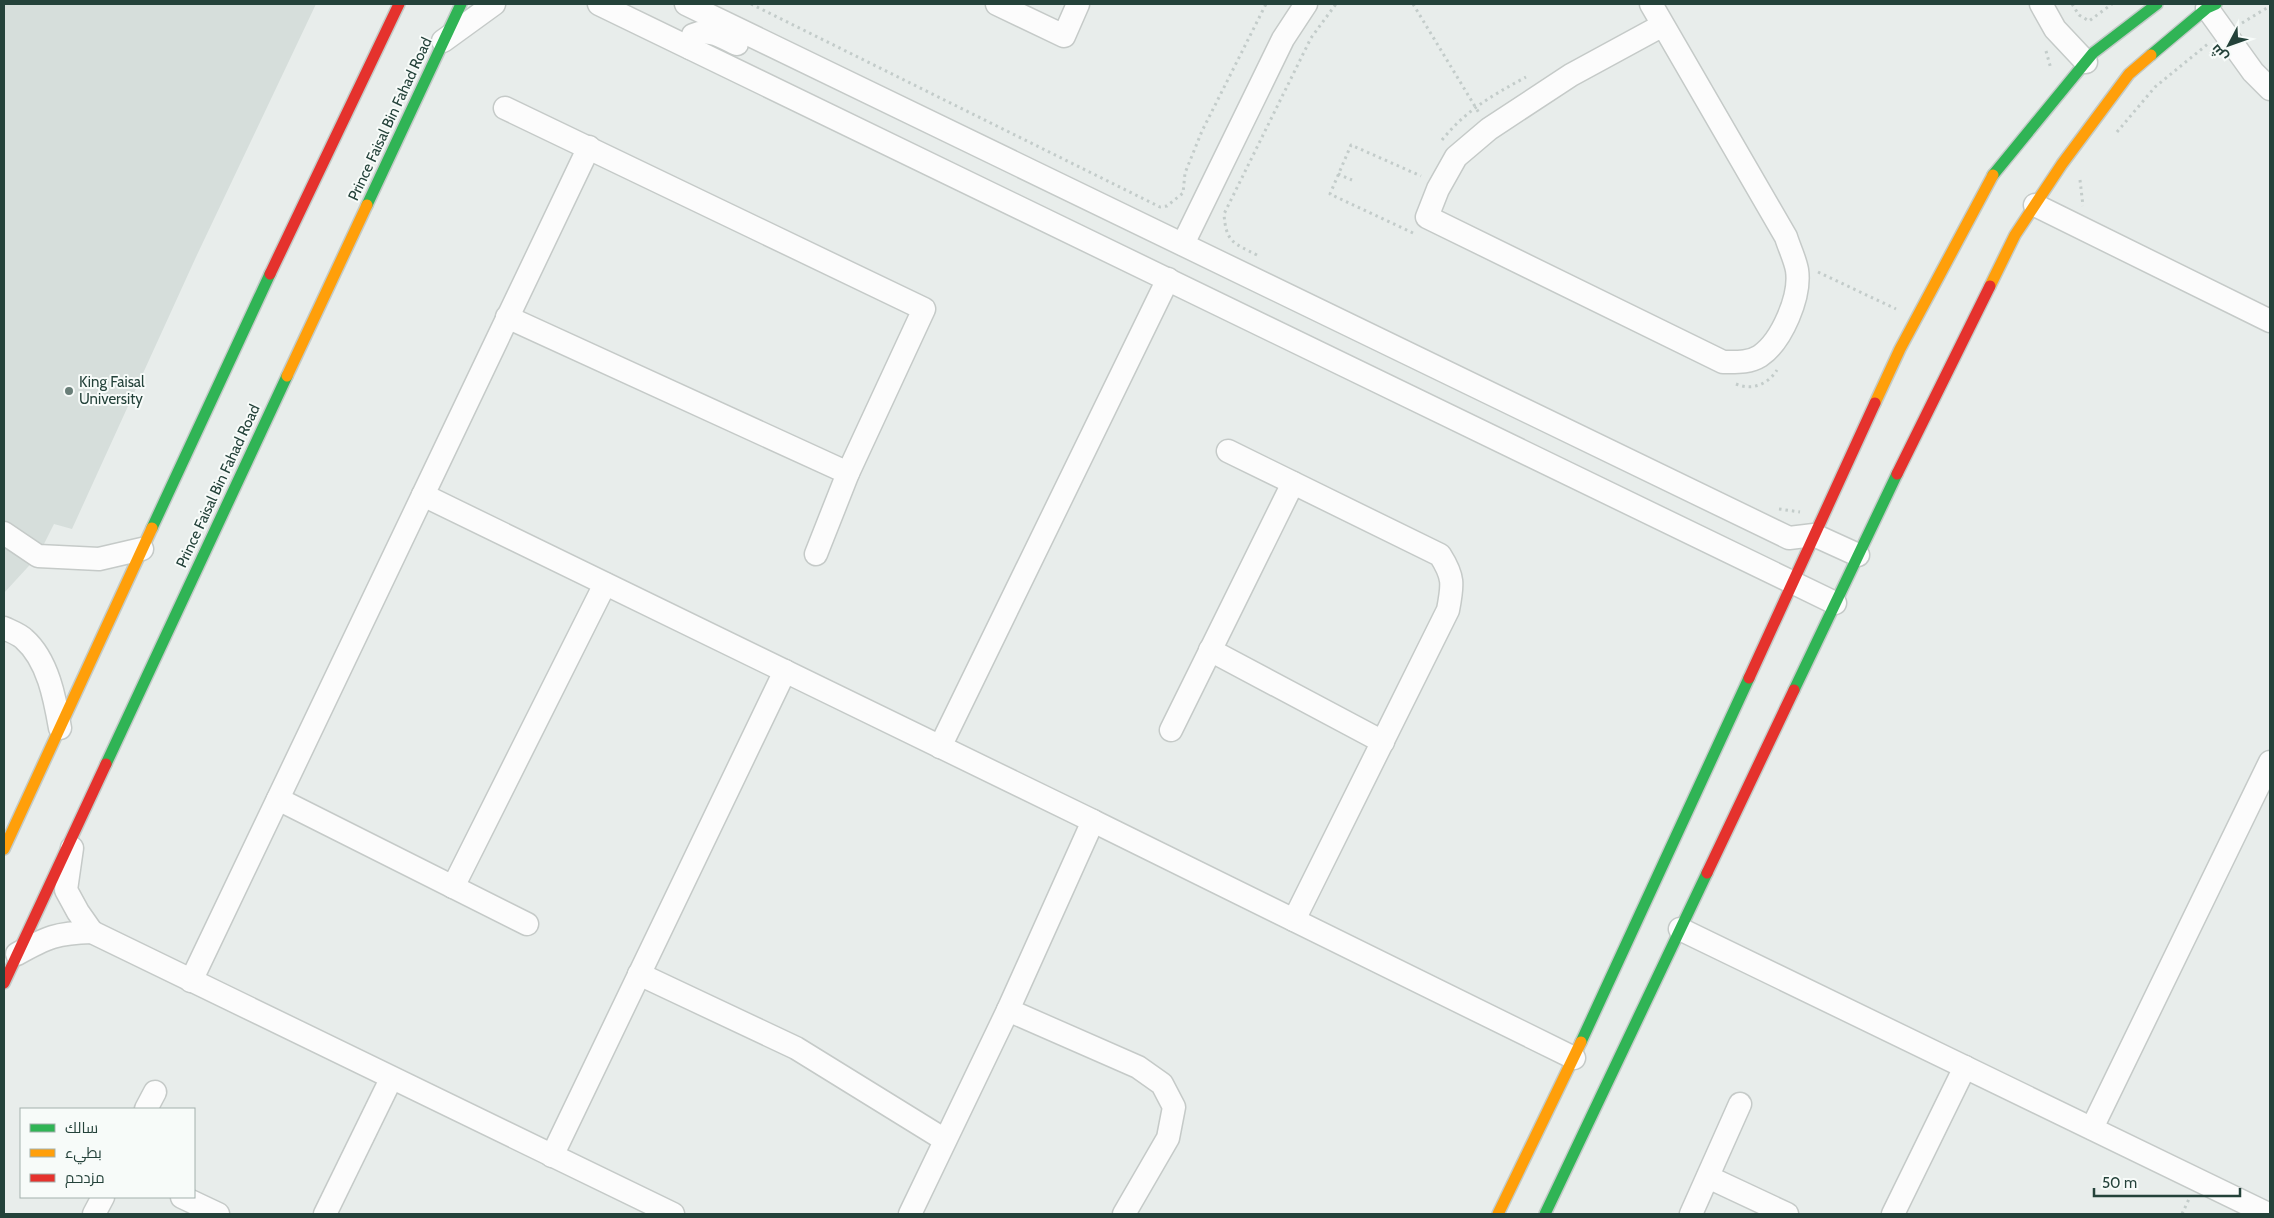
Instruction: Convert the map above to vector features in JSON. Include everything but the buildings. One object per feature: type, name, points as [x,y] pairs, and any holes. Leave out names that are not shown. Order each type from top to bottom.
[{"type":"main road","points":[[4,849],[315,176],[399,4]]},
{"type":"main road","name":"Prince Faisal Bin Fahad Road","points":[[4,983],[461,4]]},
{"type":"main road","points":[[1498,1214],[1574,1058],[1900,349],[1996,170],[2093,53],[2157,4]]},
{"type":"main road","points":[[1545,1214],[1858,555],[2015,235],[2062,164],[2130,74],[2212,6]]},
{"type":"street","points":[[443,41],[494,4]]},
{"type":"street","points":[[599,4],[1835,603]]},
{"type":"street","points":[[686,4],[1789,538],[1814,536],[1858,555]]},
{"type":"street","points":[[997,4],[1064,36],[1078,4]]},
{"type":"street","points":[[1183,244],[1283,39],[1306,4]]},
{"type":"street","points":[[1651,4],[1786,237],[1797,270],[1795,302],[1775,343],[1760,356],[1744,362],[1723,362],[1427,217],[1438,189],[1456,157],[1489,129],[1571,75],[1663,25]]},
{"type":"street","points":[[2041,4],[2055,29],[2086,62]]},
{"type":"street","points":[[2212,6],[2225,34],[2253,72],[2270,89]]},
{"type":"street","points":[[690,48],[693,34],[711,32],[778,62],[816,66]]},
{"type":"street","points":[[505,108],[924,309],[848,473],[816,554]]},
{"type":"street","points":[[192,981],[589,148]]},
{"type":"street","points":[[2035,205],[2270,321]]},
{"type":"street","points":[[940,747],[1168,279]]},
{"type":"street","points":[[507,317],[848,473]]},
{"type":"street","points":[[1228,451],[1440,555],[1450,570],[1453,585],[1448,610],[1294,920]]},
{"type":"street","points":[[1171,730],[1293,483]]},
{"type":"street","points":[[423,495],[1574,1058]]},
{"type":"street","points":[[4,533],[38,556],[99,559],[142,549]]},
{"type":"street","points":[[453,887],[605,584]]},
{"type":"street","points":[[4,628],[24,639],[38,658],[54,693],[60,728]]},
{"type":"street","points":[[1210,650],[1382,742]]},
{"type":"street","points":[[552,1156],[785,671]]},
{"type":"street","points":[[2092,1128],[2270,762]]},
{"type":"street","points":[[278,799],[527,924]]},
{"type":"street","points":[[910,1214],[1008,1010],[1093,822]]},
{"type":"street","points":[[73,834],[66,890],[92,932]]},
{"type":"street","points":[[1680,929],[2268,1214]]},
{"type":"street","points":[[17,954],[45,938],[70,932],[92,932],[391,1079],[673,1214]]},
{"type":"street","points":[[639,974],[796,1048],[945,1140]]},
{"type":"street","points":[[1008,1010],[1138,1067],[1162,1084],[1174,1107],[1168,1138],[1124,1214]]},
{"type":"street","points":[[1893,1214],[1965,1067]]},
{"type":"street","points":[[325,1214],[391,1079]]},
{"type":"street","points":[[1691,1214],[1740,1104]]},
{"type":"street","points":[[1708,1177],[1787,1214]]},
{"type":"street","points":[[94,1214],[102,1198]]},
{"type":"street","points":[[184,1198],[218,1214]]},
{"type":"path","points":[[751,4],[1160,207],[1167,206],[1183,193],[1185,174],[1202,131],[1266,4]]},
{"type":"path","points":[[1259,256],[1233,243],[1226,231],[1224,214],[1311,38],[1336,4]]},
{"type":"path","points":[[1414,4],[1489,129]]},
{"type":"path","points":[[2072,4],[2078,15],[2089,21],[2112,4]]},
{"type":"path","points":[[2111,139],[2155,87],[2204,46],[2270,6]]},
{"type":"path","points":[[1440,142],[1456,122],[1527,77]]},
{"type":"path","points":[[1417,236],[1330,194],[1351,144],[1420,177],[1423,172]]},
{"type":"path","points":[[1338,174],[1352,180]]},
{"type":"path","points":[[2080,177],[2084,212]]},
{"type":"path","points":[[1817,278],[1816,271],[1897,310]]},
{"type":"path","points":[[1734,383],[1743,387],[1758,386],[1772,378],[1783,362]]},
{"type":"shaded area","name":"King Faisal University","points":[[4,4],[316,4],[196,257],[72,529],[54,524],[38,556],[4,593]]},
{"type":"traffic: fast","points":[[367,205],[461,4]]},
{"type":"traffic: fast","points":[[1993,175],[2093,53],[2157,4]]},
{"type":"traffic: fast","points":[[2151,55],[2207,8],[2216,4]]},
{"type":"traffic: fast","points":[[152,528],[270,274]]},
{"type":"traffic: fast","points":[[106,764],[287,376]]},
{"type":"traffic: fast","points":[[1794,690],[1897,474]]},
{"type":"traffic: fast","points":[[1581,1042],[1749,678]]},
{"type":"traffic: fast","points":[[1545,1214],[1707,873]]},
{"type":"traffic: slow","points":[[1990,286],[2015,235],[2062,164],[2129,74],[2151,55]]},
{"type":"traffic: slow","points":[[1875,403],[1900,349],[1993,175]]},
{"type":"traffic: slow","points":[[287,376],[367,205]]},
{"type":"traffic: slow","points":[[4,849],[152,528]]},
{"type":"traffic: slow","points":[[1498,1214],[1581,1042]]},
{"type":"traffic: jam","points":[[270,274],[399,4]]},
{"type":"traffic: jam","points":[[1897,474],[1990,286]]},
{"type":"traffic: jam","points":[[1749,678],[1875,403]]},
{"type":"traffic: jam","points":[[1707,873],[1794,690]]},
{"type":"traffic: jam","points":[[4,983],[106,764]]},
{"type":"place","name":"King Faisal University","points":[[69,391]]}]
